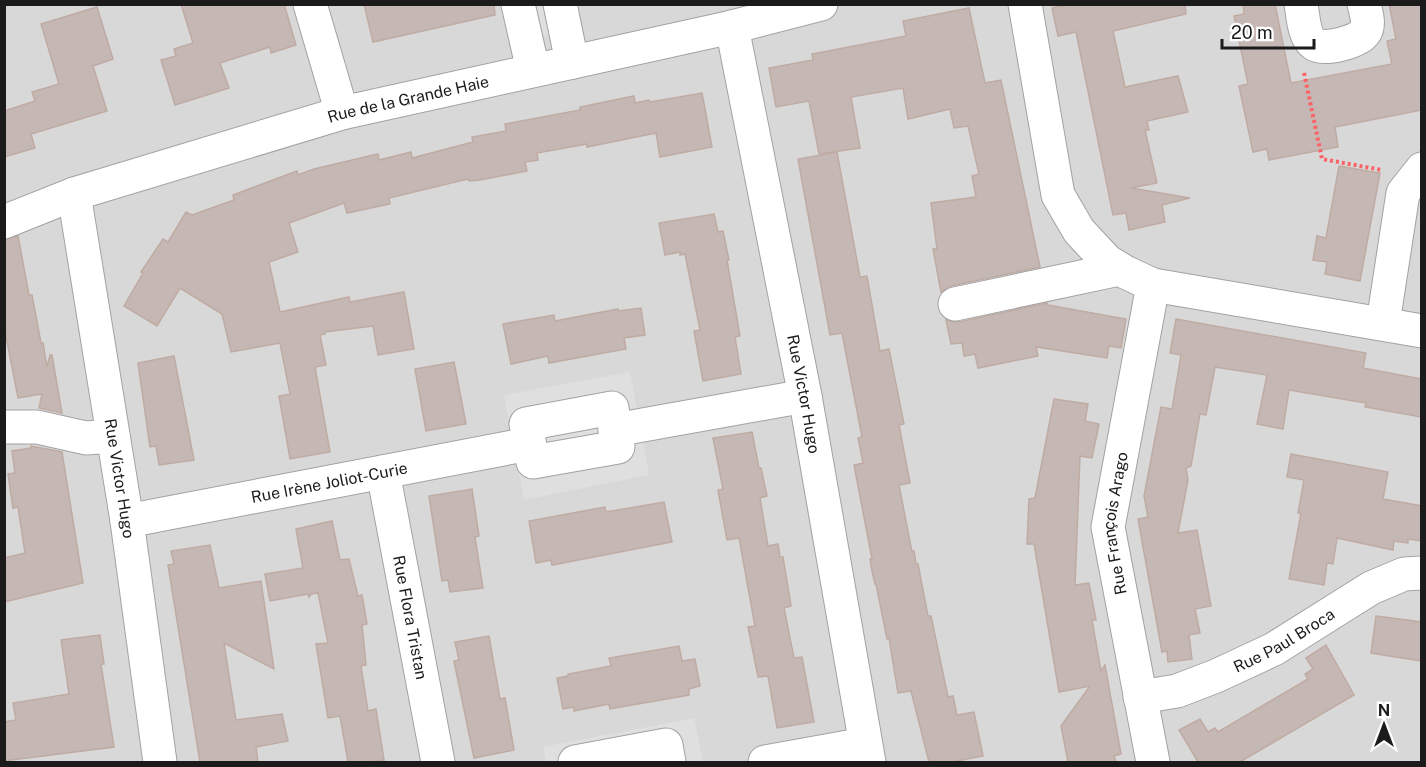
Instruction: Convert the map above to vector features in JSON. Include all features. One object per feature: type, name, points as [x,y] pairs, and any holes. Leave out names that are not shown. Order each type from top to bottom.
[{"type":"street","points":[[518,4],[533,70]]},
{"type":"street","points":[[560,4],[572,62]]},
{"type":"street","name":"Rue de la Grande Haie","points":[[4,222],[74,194],[334,115],[732,27],[821,4]]},
{"type":"street","points":[[1025,4],[1058,195],[1079,231],[1107,261],[1153,285],[1422,331]]},
{"type":"street","points":[[1301,4],[1308,36],[1313,44],[1322,48],[1356,40],[1365,33],[1368,24],[1364,4]]},
{"type":"street","points":[[303,11],[334,115]]},
{"type":"street","name":"Rue Victor Hugo","points":[[732,27],[805,396],[867,753]]},
{"type":"street","points":[[1383,323],[1403,193],[1419,172]]},
{"type":"street","name":"Rue Victor Hugo","points":[[74,194],[127,522],[160,762]]},
{"type":"street","points":[[955,304],[1119,269]]},
{"type":"street","name":"Rue François Arago","points":[[1153,285],[1108,527],[1153,762]]},
{"type":"street","name":"Rue Irène Joliot-Curie","points":[[127,522],[529,444],[526,424],[612,408],[615,430],[805,396]]},
{"type":"street","points":[[4,427],[37,427],[86,438],[113,436]]},
{"type":"street","name":"Rue Flora Tristan","points":[[383,472],[438,762]]},
{"type":"street","name":"Rue Paul Broca","points":[[1140,697],[1177,691],[1216,676],[1274,649],[1371,588],[1404,574],[1422,573]]},
{"type":"street","points":[[575,762],[666,745],[669,762]]},
{"type":"street","points":[[765,762],[867,753]]},
{"type":"path","points":[[1313,44],[1304,74],[1322,159],[1419,172]]},
{"type":"shaded area","points":[[5,5],[1421,5],[1421,762],[5,762]]},
{"type":"shaded area","points":[[518,5],[549,5],[555,33],[527,39]]},
{"type":"shaded area","points":[[630,372],[649,475],[524,500],[504,395]]},
{"type":"shaded area","points":[[694,718],[703,762],[546,762],[543,747]]},
{"type":"building","points":[[181,4],[284,4],[296,45],[271,53],[270,47],[220,63],[229,88],[175,105],[161,60],[176,56],[174,49],[193,43]]},
{"type":"building","points":[[364,4],[494,4],[495,15],[373,42]]},
{"type":"building","points":[[1071,4],[1185,4],[1186,14],[1113,31],[1125,87],[1178,76],[1188,112],[1147,121],[1149,130],[1145,130],[1157,183],[1131,188],[1190,198],[1162,205],[1165,222],[1129,230],[1126,213],[1113,215],[1076,32],[1058,36],[1052,8]]},
{"type":"building","points":[[1243,4],[1275,4],[1291,83],[1392,64],[1387,41],[1396,39],[1389,4],[1422,4],[1422,110],[1335,127],[1338,147],[1269,160],[1267,149],[1253,152],[1239,86],[1248,84],[1234,16],[1244,14]]},
{"type":"building","points":[[97,7],[113,59],[93,66],[107,111],[31,134],[35,148],[4,157],[4,111],[35,101],[32,92],[59,84],[41,24]]},
{"type":"building","points":[[969,8],[985,83],[1001,80],[1040,267],[951,286],[941,292],[933,249],[937,249],[931,203],[976,197],[972,176],[979,174],[968,126],[954,128],[950,109],[908,119],[903,88],[851,97],[860,148],[819,154],[809,101],[776,107],[769,68],[813,60],[812,54],[906,36],[903,21]]},
{"type":"building","points":[[702,93],[712,147],[660,157],[656,133],[587,147],[587,144],[537,153],[538,160],[525,162],[527,171],[480,180],[469,181],[468,179],[389,198],[390,204],[347,213],[344,203],[289,223],[298,252],[269,262],[280,312],[349,297],[350,302],[404,292],[414,349],[378,355],[373,326],[325,332],[320,335],[326,365],[315,367],[330,452],[290,459],[279,396],[290,394],[280,343],[231,352],[222,314],[180,288],[157,326],[124,306],[143,273],[141,272],[163,239],[168,242],[186,212],[192,215],[234,200],[233,195],[297,171],[298,175],[378,154],[379,160],[411,152],[412,158],[473,142],[472,137],[506,131],[505,124],[580,110],[580,107],[634,96],[635,103]]},
{"type":"building","points":[[837,152],[860,277],[867,276],[880,351],[889,349],[904,424],[899,425],[910,483],[899,485],[912,552],[914,551],[916,564],[918,564],[928,616],[931,616],[948,697],[953,696],[957,715],[974,712],[983,756],[952,762],[929,762],[911,691],[898,693],[889,638],[887,639],[872,571],[870,559],[872,559],[854,465],[863,463],[858,438],[862,437],[842,333],[830,335],[798,159]]},
{"type":"building","points":[[1339,166],[1380,173],[1360,281],[1325,274],[1327,262],[1313,260],[1317,236],[1326,238]]},
{"type":"building","points":[[714,214],[718,232],[723,231],[729,260],[727,260],[740,336],[735,337],[741,374],[703,381],[694,331],[700,330],[685,254],[680,255],[680,252],[665,255],[659,223]]},
{"type":"building","points":[[18,236],[29,295],[32,295],[47,367],[50,355],[52,355],[62,413],[39,408],[42,394],[18,398],[4,326],[4,240]]},
{"type":"building","points":[[1047,303],[1126,319],[1121,348],[1109,346],[1107,358],[1036,347],[1038,356],[978,368],[975,354],[964,356],[962,343],[951,344],[946,320],[959,322]]},
{"type":"building","points":[[641,308],[645,335],[624,338],[626,349],[549,363],[548,356],[511,364],[503,324],[554,315],[555,321],[618,309],[618,311]]},
{"type":"building","points":[[1176,319],[1366,353],[1363,368],[1422,379],[1422,417],[1365,407],[1366,403],[1289,390],[1283,429],[1257,424],[1267,375],[1215,367],[1206,415],[1200,414],[1191,466],[1186,468],[1188,480],[1178,533],[1197,530],[1211,606],[1195,609],[1200,633],[1189,635],[1192,659],[1168,662],[1167,651],[1162,652],[1138,519],[1148,517],[1144,496],[1161,407],[1172,409],[1181,355],[1170,353]]},
{"type":"building","points":[[174,356],[194,460],[159,465],[156,446],[150,447],[138,363]]},
{"type":"building","points":[[454,362],[466,424],[426,431],[415,369]]},
{"type":"building","points":[[1054,399],[1088,404],[1085,421],[1099,424],[1092,458],[1080,456],[1075,585],[1089,583],[1096,620],[1092,620],[1101,671],[1105,665],[1121,754],[1114,756],[1116,762],[1068,762],[1061,726],[1090,686],[1059,692],[1034,544],[1027,544],[1029,499],[1035,498]]},
{"type":"building","points":[[752,432],[767,496],[760,498],[768,546],[778,544],[780,557],[783,557],[791,606],[784,608],[794,658],[802,657],[814,722],[777,728],[768,676],[758,677],[748,627],[755,626],[739,538],[727,540],[718,490],[723,489],[713,438]]},
{"type":"building","points":[[31,446],[62,452],[83,583],[4,602],[4,558],[25,553],[18,507],[13,508],[8,474],[15,473],[12,451],[31,448]]},
{"type":"building","points":[[1291,454],[1388,472],[1383,499],[1422,506],[1422,541],[1408,539],[1408,543],[1394,541],[1393,550],[1337,538],[1333,564],[1327,563],[1324,585],[1289,579],[1301,513],[1298,513],[1304,480],[1287,477]]},
{"type":"building","points":[[472,489],[479,536],[475,537],[483,588],[450,592],[448,580],[442,581],[429,496]]},
{"type":"building","points":[[664,502],[672,542],[552,565],[551,560],[536,563],[529,521],[605,507],[606,512]]},
{"type":"building","points":[[332,521],[340,560],[349,559],[358,596],[362,595],[367,624],[362,625],[366,665],[361,666],[368,711],[376,709],[384,760],[348,762],[340,716],[328,718],[316,644],[328,643],[318,593],[311,594],[309,597],[308,594],[270,601],[265,574],[303,568],[296,529]]},
{"type":"building","points":[[210,545],[219,588],[261,581],[274,669],[224,643],[236,720],[282,714],[288,741],[256,747],[258,762],[200,762],[168,565],[174,564],[171,551]]},
{"type":"building","points":[[1376,616],[1422,622],[1422,661],[1371,653]]},
{"type":"building","points":[[100,635],[104,664],[101,664],[114,747],[4,761],[4,722],[16,720],[13,703],[69,694],[61,640]]},
{"type":"building","points":[[489,636],[500,699],[505,698],[514,750],[474,758],[454,661],[459,660],[455,642]]},
{"type":"building","points":[[1326,645],[1354,695],[1240,762],[1198,762],[1179,730],[1200,719],[1208,732],[1215,728],[1218,732],[1308,679],[1305,674],[1313,669],[1306,658]]},
{"type":"building","points":[[679,646],[682,661],[695,659],[700,686],[689,689],[689,695],[610,709],[609,704],[574,711],[574,707],[563,709],[557,678],[611,666],[609,658]]}]
